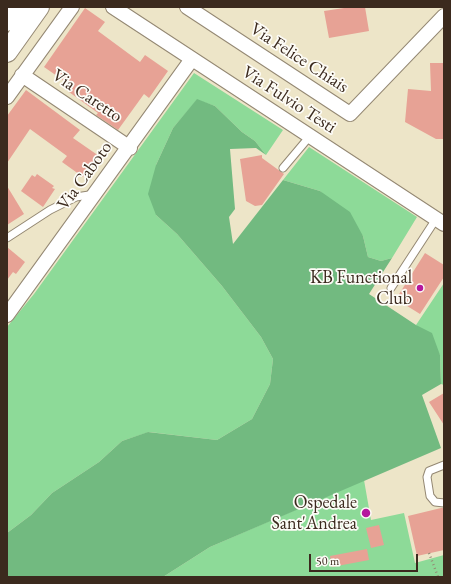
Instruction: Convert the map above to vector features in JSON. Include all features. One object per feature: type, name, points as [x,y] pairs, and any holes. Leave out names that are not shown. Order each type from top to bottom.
[{"type":"main road","points":[[7,21],[17,7]]},
{"type":"main road","points":[[7,52],[39,7]]},
{"type":"street","points":[[7,96],[72,7]]},
{"type":"street","name":"Via Fulvio Testi","points":[[113,7],[440,221]]},
{"type":"street","name":"Via Felice Chiais","points":[[187,7],[350,114],[444,16]]},
{"type":"street","name":"Via Caboto","points":[[7,314],[130,148],[192,59]]},
{"type":"street","name":"Via Caretto","points":[[22,75],[130,148]]},
{"type":"lane","points":[[283,168],[310,136]]},
{"type":"lane","points":[[7,238],[50,210],[76,197],[89,195],[94,196]]},
{"type":"lane","points":[[391,288],[440,221]]},
{"type":"lane","points":[[444,465],[429,471],[427,477],[430,496],[435,502],[444,503]]},
{"type":"path","points":[[429,554],[438,577]]},
{"type":"green space","points":[[194,73],[283,130],[266,155],[255,141],[242,132],[215,106],[197,100],[173,128],[156,165],[156,215],[177,234],[222,286],[261,337],[273,359],[270,384],[252,419],[217,440],[149,432],[122,441],[99,462],[52,493],[31,515],[7,533],[7,327],[34,294]]},
{"type":"green space","points":[[197,99],[215,106],[242,132],[255,141],[266,155],[256,148],[230,149],[235,209],[229,217],[233,244],[283,180],[320,191],[350,212],[363,236],[368,257],[381,261],[392,258],[369,294],[416,325],[432,333],[440,355],[441,384],[422,395],[441,448],[210,547],[163,577],[7,577],[7,533],[31,515],[52,493],[99,462],[122,441],[148,432],[217,440],[252,419],[270,384],[273,359],[261,337],[222,286],[177,234],[156,215],[148,194],[156,165],[173,128]]},
{"type":"green space","points":[[309,147],[417,217],[392,258],[381,261],[368,257],[363,236],[320,191],[283,180]]},
{"type":"green space","points":[[444,283],[444,385],[441,384],[440,355],[416,325]]},
{"type":"green space","name":"Ospedale Sant'Andrea","points":[[364,480],[371,520],[404,513],[415,563],[444,555],[444,577],[163,577],[210,547]]},
{"type":"building","points":[[351,7],[365,7],[369,31],[329,38],[324,11]]},
{"type":"building","points":[[85,8],[105,22],[98,31],[140,62],[145,55],[168,71],[149,98],[144,94],[118,130],[96,115],[98,113],[69,92],[73,87],[44,67]]},
{"type":"building","points":[[430,63],[444,63],[444,139],[436,139],[405,122],[408,89],[431,91]]},
{"type":"building","points":[[26,90],[80,130],[73,138],[99,156],[83,177],[62,162],[67,156],[30,129],[7,163],[7,116]]},
{"type":"building","points":[[262,155],[262,158],[284,174],[262,205],[255,206],[246,201],[240,159]]},
{"type":"building","points":[[37,174],[54,186],[52,188],[55,189],[43,207],[21,191],[32,175],[35,177]]},
{"type":"building","points":[[7,186],[24,214],[7,225]]},
{"type":"building","points":[[7,247],[25,262],[16,274],[13,272],[7,280]]},
{"type":"building","name":"KB Functional Club","points":[[425,253],[444,265],[444,277],[420,314],[396,299]]},
{"type":"building","points":[[444,393],[444,425],[429,402]]},
{"type":"building","points":[[444,508],[444,550],[417,556],[408,516]]},
{"type":"building","points":[[379,525],[384,545],[371,548],[366,528]]},
{"type":"building","points":[[367,549],[369,560],[332,567],[330,556]]},
{"type":"place","name":"KB Functional Club","points":[[420,288]]},
{"type":"place","name":"Ospedale Sant'Andrea","points":[[366,513]]}]
